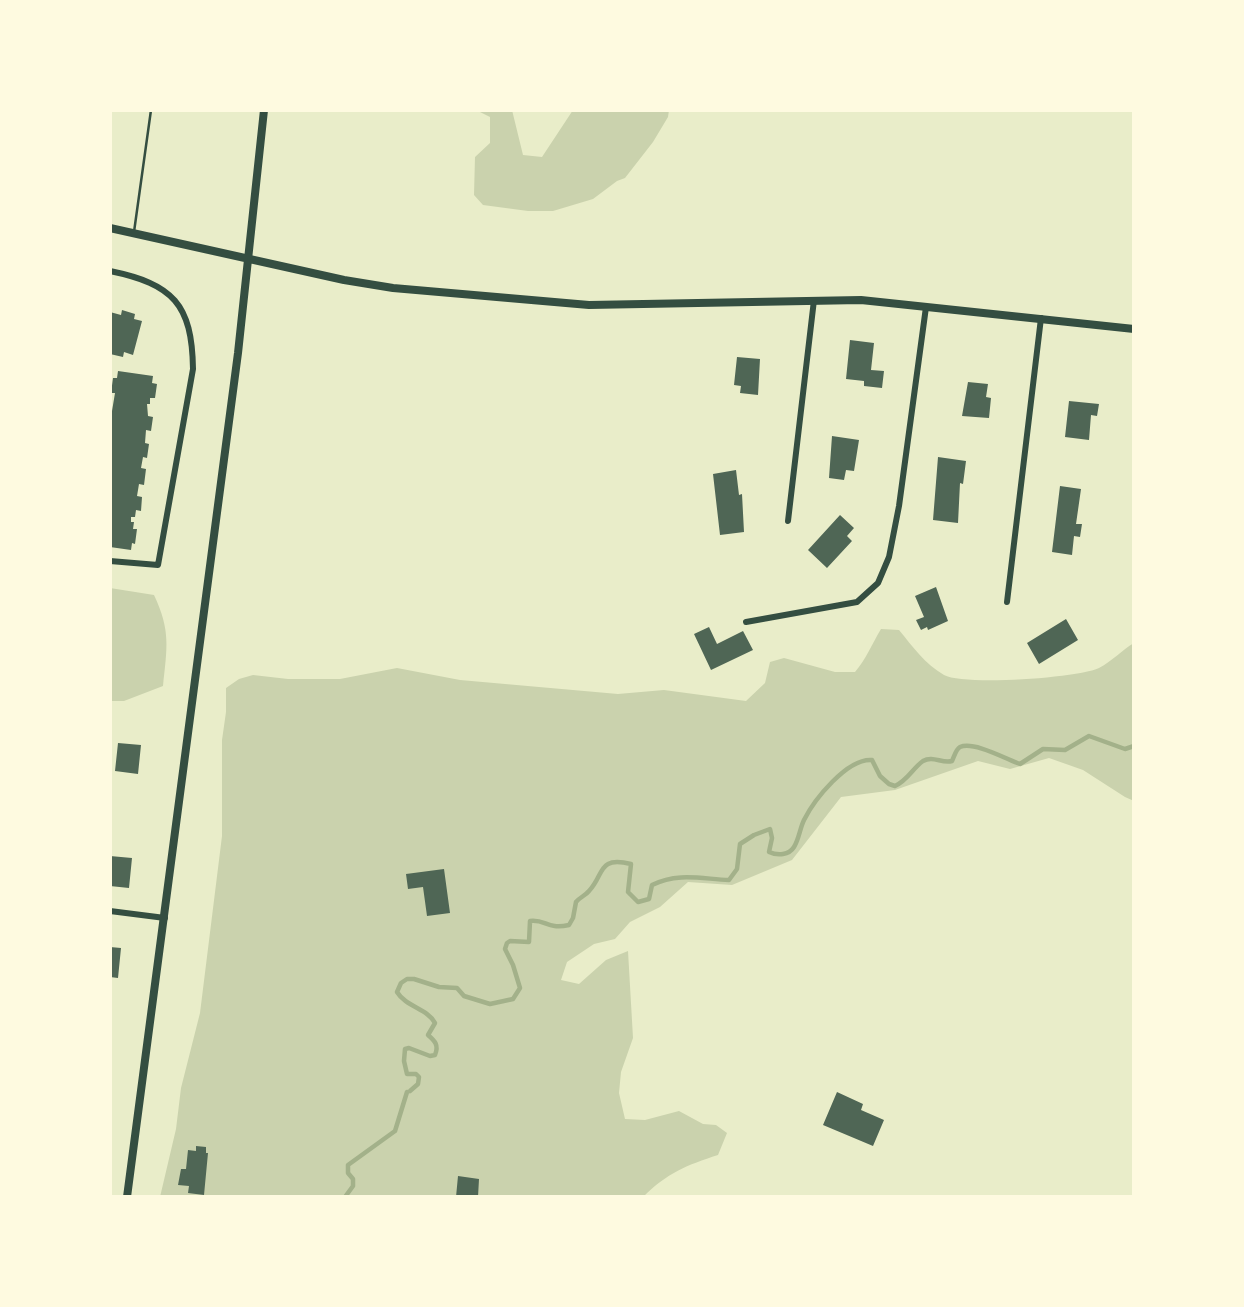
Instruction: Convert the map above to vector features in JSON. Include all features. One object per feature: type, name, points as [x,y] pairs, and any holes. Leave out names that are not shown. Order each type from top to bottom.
[{"type":"street","points":[[127,1197],[165,918],[264,110]]},
{"type":"street","points":[[110,228],[320,275],[393,288],[589,305],[861,300],[1134,329]]},
{"type":"street","points":[[110,271],[148,281],[172,296],[183,311],[193,345],[193,369],[158,565],[110,561]]},
{"type":"street","points":[[788,521],[814,300]]},
{"type":"street","points":[[746,622],[857,602],[878,583],[887,564],[899,506],[926,307]]},
{"type":"street","points":[[1007,602],[1041,318]]},
{"type":"street","points":[[110,911],[165,918]]},
{"type":"lane","points":[[134,233],[151,110]]},
{"type":"green space","points":[[476,110],[512,110],[523,155],[542,157],[573,110],[669,110],[668,117],[653,142],[625,178],[593,199],[553,211],[528,211],[483,205],[474,195],[475,157],[490,143],[490,117]]},
{"type":"green space","points":[[110,588],[154,595],[165,630],[163,686],[124,701],[110,701]]},
{"type":"green space","points":[[881,629],[899,630],[925,660],[944,675],[974,680],[1021,679],[1087,672],[1099,668],[1134,643],[1134,801],[1083,770],[1049,758],[1010,769],[978,761],[895,790],[841,797],[792,860],[732,885],[688,882],[660,907],[630,922],[615,939],[594,944],[567,962],[561,980],[579,984],[606,960],[628,951],[633,1038],[621,1072],[619,1093],[625,1119],[645,1120],[679,1111],[703,1124],[716,1125],[727,1133],[718,1155],[678,1171],[643,1197],[160,1197],[176,1129],[181,1088],[200,1013],[222,836],[222,740],[226,688],[239,679],[253,675],[288,679],[340,679],[397,668],[460,680],[618,694],[664,690],[746,701],[765,683],[770,662],[784,658],[835,672],[855,672]]},
{"type":"building","points":[[122,310],[135,314],[134,319],[142,321],[133,355],[124,352],[123,357],[110,354],[110,312],[121,315]]},
{"type":"building","points":[[850,340],[874,343],[871,370],[884,371],[882,388],[864,386],[864,381],[846,379]]},
{"type":"building","points":[[737,357],[760,359],[758,395],[740,393],[741,386],[734,385]]},
{"type":"building","points":[[118,371],[153,376],[152,383],[157,384],[155,398],[150,398],[150,404],[147,404],[148,416],[153,417],[151,431],[146,430],[145,443],[149,444],[147,458],[143,457],[141,468],[146,469],[144,485],[139,484],[137,496],[142,497],[141,511],[136,510],[135,517],[131,517],[131,522],[134,522],[133,529],[137,529],[135,544],[132,543],[131,550],[110,547],[110,410],[112,411],[115,393],[111,393],[113,378],[117,378]]},
{"type":"building","points":[[968,382],[988,384],[986,397],[991,398],[989,418],[962,416]]},
{"type":"building","points":[[1069,401],[1099,404],[1097,416],[1091,415],[1089,440],[1065,437]]},
{"type":"building","points":[[832,436],[859,440],[854,471],[846,470],[844,480],[829,478]]},
{"type":"building","points":[[938,457],[966,461],[963,484],[960,483],[958,523],[933,520]]},
{"type":"building","points":[[736,470],[739,495],[742,494],[744,532],[720,535],[713,474]]},
{"type":"building","points":[[1060,486],[1081,489],[1076,524],[1082,524],[1080,537],[1074,536],[1072,555],[1052,552]]},
{"type":"building","points":[[840,515],[854,528],[847,536],[852,541],[827,568],[808,550]]},
{"type":"building","points":[[936,587],[948,621],[928,630],[927,627],[921,630],[916,620],[924,617],[915,596]]},
{"type":"building","points":[[1066,619],[1078,640],[1039,664],[1027,643]]},
{"type":"building","points":[[709,627],[717,644],[743,631],[753,650],[711,670],[694,634]]},
{"type":"building","points":[[118,743],[141,745],[138,774],[115,771]]},
{"type":"building","points":[[110,856],[132,858],[129,888],[110,886]]},
{"type":"building","points":[[444,869],[450,913],[427,916],[423,887],[408,889],[406,874]]},
{"type":"building","points":[[110,947],[121,948],[118,978],[110,977]]},
{"type":"building","points":[[837,1092],[863,1104],[861,1110],[884,1120],[873,1146],[823,1125]]},
{"type":"building","points":[[196,1146],[206,1147],[208,1153],[204,1195],[188,1193],[189,1186],[178,1185],[181,1169],[186,1169],[188,1150],[196,1151]]},
{"type":"building","points":[[458,1176],[479,1179],[478,1197],[456,1197]]},
{"type":"waterway","points":[[410,1091],[418,1084],[419,1077],[416,1074],[407,1074],[405,1049],[435,1055],[436,1044],[428,1035],[435,1023],[427,1014],[401,997],[397,992],[401,983],[414,979],[439,987],[457,988],[464,996],[490,1004],[513,999],[520,988],[505,949],[507,943],[529,942],[530,921],[556,926],[569,925],[576,902],[594,885],[603,868],[612,862],[631,864],[628,892],[638,902],[649,899],[652,885],[662,881],[690,877],[729,880],[737,869],[740,844],[770,829],[772,838],[769,852],[789,852],[796,844],[809,812],[823,792],[842,773],[862,761],[872,760],[880,776],[895,786],[923,761],[952,761],[960,747],[981,748],[1020,764],[1043,749],[1065,750],[1089,736],[1125,749],[1134,746]]},
{"type":"waterway","points":[[345,1197],[353,1186],[348,1165],[395,1131],[407,1092]]}]
